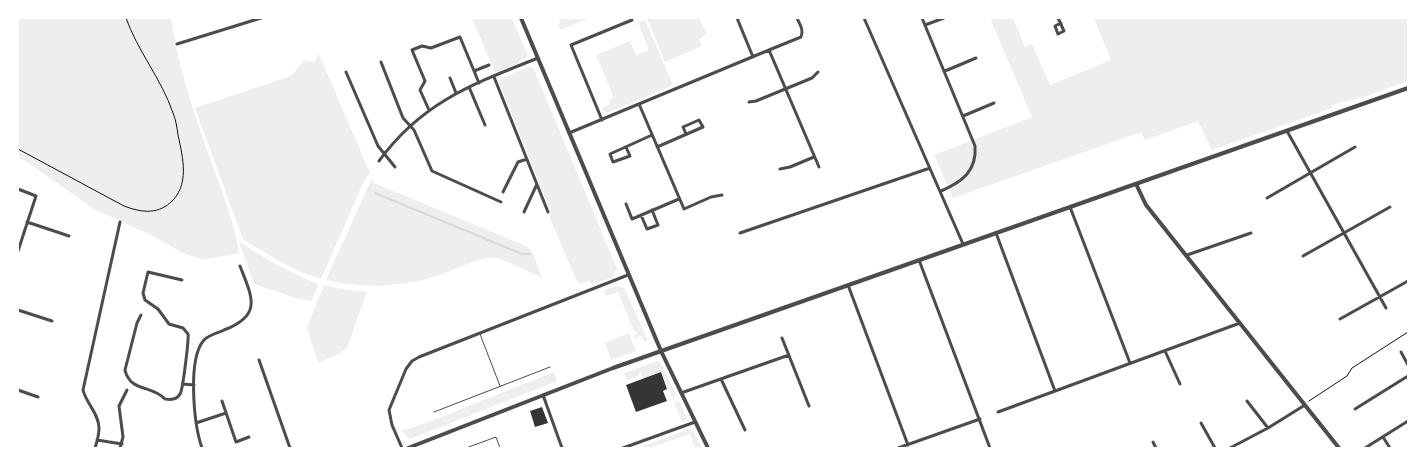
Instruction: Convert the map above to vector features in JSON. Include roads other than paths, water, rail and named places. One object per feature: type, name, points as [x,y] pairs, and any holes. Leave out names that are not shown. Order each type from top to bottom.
[{"type":"street","points":[[177,44],[261,18]]},
{"type":"street","points":[[521,18],[661,351],[708,448]]},
{"type":"street","points":[[737,18],[753,57]]},
{"type":"street","points":[[569,134],[800,37],[802,28],[797,18]]},
{"type":"street","points":[[864,18],[964,244]]},
{"type":"street","points":[[922,18],[975,146],[974,161],[970,171],[963,180],[941,191]]},
{"type":"street","points":[[925,25],[944,18]]},
{"type":"street","points":[[1058,18],[1061,24]]},
{"type":"street","points":[[602,120],[571,45],[632,20]]},
{"type":"street","points":[[429,110],[420,90],[425,81],[412,50],[422,46],[431,48],[460,37],[479,83]]},
{"type":"street","points":[[769,50],[819,167]]},
{"type":"street","points":[[379,162],[410,126],[429,110],[456,93],[538,58]]},
{"type":"street","points":[[944,71],[976,58]]},
{"type":"street","points":[[380,62],[404,118],[414,130],[432,171],[501,202]]},
{"type":"street","points":[[474,71],[489,65]]},
{"type":"street","points":[[346,72],[378,146],[395,166]]},
{"type":"street","points":[[749,102],[756,101],[812,78],[818,72]]},
{"type":"street","points":[[494,77],[548,212]]},
{"type":"street","points":[[450,78],[456,93]]},
{"type":"street","points":[[469,87],[485,126]]},
{"type":"street","points":[[408,448],[661,351],[1408,88]]},
{"type":"street","points":[[963,116],[994,103]]},
{"type":"street","points":[[639,104],[684,209],[710,197],[722,195]]},
{"type":"street","points":[[657,147],[703,127],[699,120],[683,126],[686,134]]},
{"type":"street","points":[[1287,131],[1386,308]]},
{"type":"street","points":[[626,147],[630,156],[613,162],[610,154],[652,135]]},
{"type":"street","points":[[1267,198],[1355,147]]},
{"type":"street","points":[[780,169],[814,157]]},
{"type":"street","points":[[503,192],[518,162],[527,159]]},
{"type":"street","points":[[740,233],[930,168]]},
{"type":"street","points":[[524,212],[537,183]]},
{"type":"street","points":[[1136,184],[1146,205],[1339,448]]},
{"type":"street","points":[[18,189],[36,196],[18,251]]},
{"type":"street","points":[[626,204],[632,219],[680,198]]},
{"type":"street","points":[[1070,207],[1130,363]]},
{"type":"street","points":[[1303,256],[1390,207]]},
{"type":"street","points":[[641,215],[647,229],[658,224],[652,210]]},
{"type":"street","points":[[27,222],[69,236]]},
{"type":"street","points":[[95,448],[99,427],[97,418],[85,398],[83,390],[120,222]]},
{"type":"street","points":[[996,233],[1055,391]]},
{"type":"street","points":[[1187,256],[1251,233]]},
{"type":"street","points":[[919,260],[990,448]]},
{"type":"street","points":[[202,448],[196,423],[194,385],[199,351],[204,341],[210,336],[244,321],[252,306],[251,296],[240,266]]},
{"type":"street","points":[[141,315],[137,322],[125,370],[130,382],[134,385],[159,392],[166,399],[172,400],[180,395],[183,384],[188,334],[183,328],[169,324],[158,309],[145,300],[143,293],[148,272],[182,280]]},
{"type":"street","points":[[402,448],[392,425],[389,410],[406,369],[419,357],[628,275]]},
{"type":"street","points":[[1340,320],[1408,281]]},
{"type":"street","points":[[848,285],[908,445]]},
{"type":"street","points":[[18,310],[52,322]]},
{"type":"street","points":[[998,412],[1240,323]]},
{"type":"street","points":[[782,338],[809,406]]},
{"type":"street","points":[[1165,350],[1180,384]]},
{"type":"street","points":[[1401,352],[1408,365]]},
{"type":"street","points":[[681,393],[789,355]]},
{"type":"street","points":[[260,360],[290,448]]},
{"type":"street","points":[[1355,409],[1408,376]]},
{"type":"street","points":[[721,379],[745,430]]},
{"type":"street","points":[[183,384],[194,385]]},
{"type":"street","points":[[18,390],[38,397]]},
{"type":"street","points":[[97,440],[121,446],[123,436],[119,406],[127,390]]},
{"type":"street","points":[[543,395],[562,448]]},
{"type":"street","points":[[222,400],[236,442],[249,437]]},
{"type":"street","points":[[1247,401],[1268,428]]},
{"type":"street","points":[[1230,448],[1268,428],[1305,405]]},
{"type":"street","points":[[196,423],[226,412]]},
{"type":"street","points":[[898,448],[980,419]]},
{"type":"street","points":[[1365,448],[1408,421]]},
{"type":"street","points":[[623,448],[695,422]]},
{"type":"street","points":[[1201,424],[1215,448]]},
{"type":"street","points":[[1383,437],[1390,448]]},
{"type":"street","points":[[1153,442],[1156,448]]},
{"type":"lane","points":[[480,333],[500,386]]},
{"type":"lane","points":[[434,412],[550,366]]},
{"type":"lane","points":[[466,448],[496,437],[500,448]]},
{"type":"waterway","points":[[375,193],[522,254],[530,254]]}]
